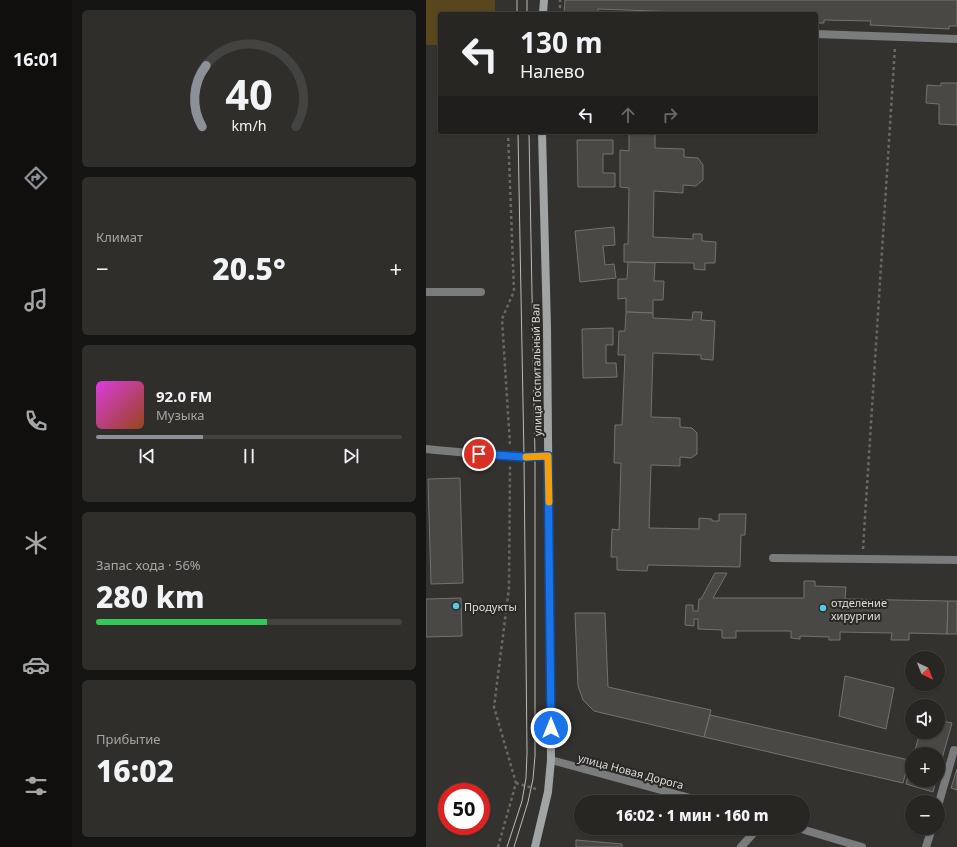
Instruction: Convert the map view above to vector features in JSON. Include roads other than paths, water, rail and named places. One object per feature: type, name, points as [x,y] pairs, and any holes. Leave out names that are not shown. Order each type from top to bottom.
[{"type":"main road","points":[[543,12],[544,0]]},
{"type":"main road","name":"улица Госпитальный Вал","points":[[536,847],[548,792],[551,760],[547,328],[542,134]]},
{"type":"street","points":[[818,34],[957,39]]},
{"type":"street","points":[[426,292],[481,292]]},
{"type":"street","points":[[426,449],[510,456],[548,456]]},
{"type":"street","points":[[773,558],[957,560]]},
{"type":"street","points":[[941,795],[954,750],[957,750]]},
{"type":"street","name":"улица Новая Дорога","points":[[551,760],[679,795]]},
{"type":"street","points":[[810,832],[862,847]]},
{"type":"street","points":[[742,847],[752,835]]},
{"type":"street","points":[[926,847],[930,835]]},
{"type":"tram line","points":[[517,0],[517,12]]},
{"type":"tram line","points":[[527,0],[527,12]]},
{"type":"tram line","points":[[507,847],[522,801],[526,778],[527,753],[524,457],[518,134]]},
{"type":"tram line","points":[[514,847],[528,802],[533,779],[535,756],[535,456],[529,134]]},
{"type":"place","name":"Продукты","points":[[456,606]]},
{"type":"place","name":"отделение хирургии","points":[[823,608]]}]
